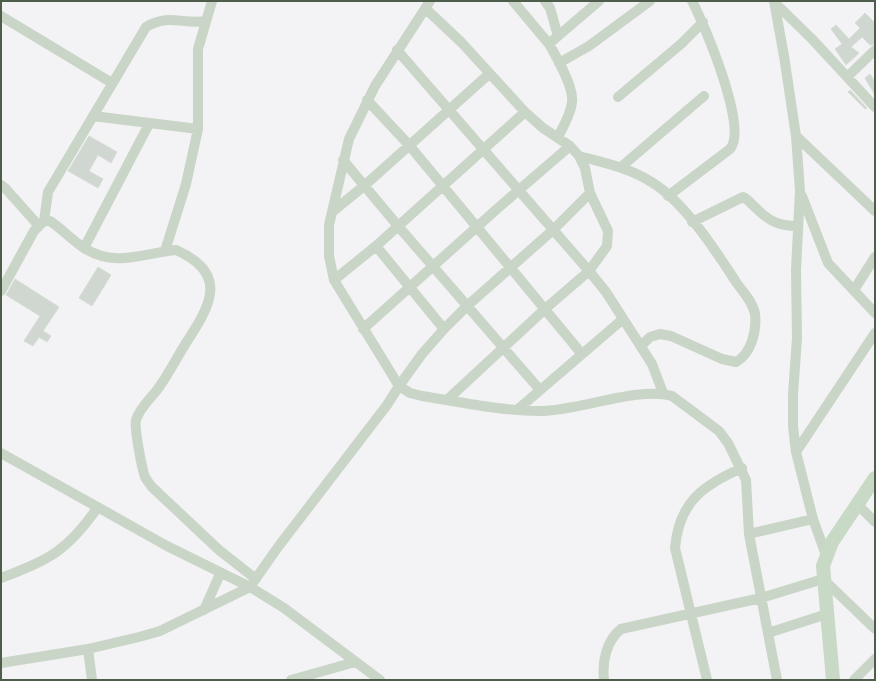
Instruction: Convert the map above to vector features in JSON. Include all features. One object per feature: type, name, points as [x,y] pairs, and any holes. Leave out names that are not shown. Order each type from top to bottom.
[{"type":"street","points":[[165,251],[186,184],[198,129],[198,49],[212,1]]},
{"type":"street","points":[[513,1],[549,44],[559,62],[572,96],[572,103],[558,137]]},
{"type":"street","points":[[549,44],[599,1]]},
{"type":"street","points":[[559,62],[589,46],[650,1]]},
{"type":"street","points":[[668,196],[734,145],[735,131],[725,79],[703,22],[692,1]]},
{"type":"street","points":[[774,2],[812,39],[875,107]]},
{"type":"street","points":[[774,2],[796,136],[800,191],[796,270],[797,338],[792,410],[796,452],[813,519],[826,554]]},
{"type":"street","points":[[550,3],[558,36]]},
{"type":"street","points":[[447,400],[545,309],[590,271],[607,246],[608,231],[590,193],[585,168],[579,156],[570,146],[544,128],[525,112],[428,5],[397,50],[367,100],[349,139],[332,212],[329,250],[334,280],[398,386],[410,393],[447,400],[517,410],[542,411],[663,393],[672,396],[685,404],[719,431],[728,443],[742,468],[746,480],[749,534],[777,680]]},
{"type":"street","points":[[1,16],[112,83]]},
{"type":"street","points":[[1,290],[41,223],[48,192],[146,27],[152,23],[176,19],[192,22],[206,21]]},
{"type":"street","points":[[618,97],[681,44],[703,22]]},
{"type":"street","points":[[397,50],[590,271],[606,292],[652,364],[663,393]]},
{"type":"street","points":[[847,77],[875,50]]},
{"type":"street","points":[[332,212],[364,186],[489,74]]},
{"type":"street","points":[[621,167],[704,96]]},
{"type":"street","points":[[367,100],[409,145],[442,187],[581,353]]},
{"type":"street","points":[[334,280],[376,246],[525,112]]},
{"type":"street","points":[[93,116],[198,129]]},
{"type":"street","points":[[84,248],[149,124]]},
{"type":"street","points":[[796,136],[875,211]]},
{"type":"street","points":[[363,329],[434,267],[476,227],[570,146]]},
{"type":"street","points":[[579,156],[621,167],[654,183],[692,222],[717,252],[750,301],[755,313],[750,348],[744,358],[736,362],[722,359],[671,336],[660,334],[650,337],[640,346]]},
{"type":"street","points":[[343,160],[540,390]]},
{"type":"street","points":[[1,185],[41,223]]},
{"type":"street","points":[[800,191],[828,263],[875,312]]},
{"type":"street","points":[[1,663],[88,649],[160,631],[204,610],[253,583],[278,547],[378,418],[398,386],[422,354],[467,306],[553,230],[590,193]]},
{"type":"street","points":[[692,222],[743,197],[748,200],[767,220],[777,225],[798,226]]},
{"type":"street","points":[[41,223],[50,221],[84,248],[103,257],[116,259],[176,250],[195,261],[210,280],[212,290],[208,306],[199,324],[169,372],[140,412],[136,420],[145,477],[152,488],[253,583],[380,680]]},
{"type":"street","points":[[376,246],[444,329]]},
{"type":"street","points":[[854,290],[875,257]]},
{"type":"street","points":[[517,410],[581,353],[623,319]]},
{"type":"street","points":[[796,452],[875,333]]},
{"type":"street","points":[[1,453],[58,486],[98,506],[220,574],[253,583]]},
{"type":"street","points":[[707,680],[692,612],[675,548],[676,530],[683,514],[704,488],[716,479],[742,468]]},
{"type":"street","points":[[833,680],[823,580],[823,566],[826,554],[875,478]]},
{"type":"street","points":[[858,504],[875,522]]},
{"type":"street","points":[[1,578],[38,563],[60,550],[76,537],[98,506]]},
{"type":"street","points":[[749,534],[813,519]]},
{"type":"street","points":[[204,610],[220,574]]},
{"type":"street","points":[[604,680],[604,660],[608,647],[614,634],[621,629],[692,612],[761,598],[823,580]]},
{"type":"street","points":[[823,580],[875,629]]},
{"type":"street","points":[[768,633],[827,614]]},
{"type":"street","points":[[88,649],[92,680]]},
{"type":"street","points":[[854,680],[875,658]]},
{"type":"street","points":[[291,680],[307,678],[355,662]]},
{"type":"building","points":[[865,13],[875,23],[875,44],[870,45],[862,37],[851,47],[859,53],[846,65],[835,49],[842,44],[831,29],[836,25],[849,39],[860,28],[855,23]]},
{"type":"building","points":[[870,74],[875,82],[875,95],[865,78]]},
{"type":"building","points":[[850,90],[867,108],[865,109],[848,92]]},
{"type":"building","points":[[89,136],[117,152],[111,163],[98,155],[89,171],[103,179],[98,188],[68,171]]},
{"type":"building","points":[[98,267],[111,275],[92,306],[79,298]]},
{"type":"building","points":[[15,279],[59,307],[43,331],[51,336],[47,342],[39,337],[33,346],[24,341],[40,316],[6,295]]}]
